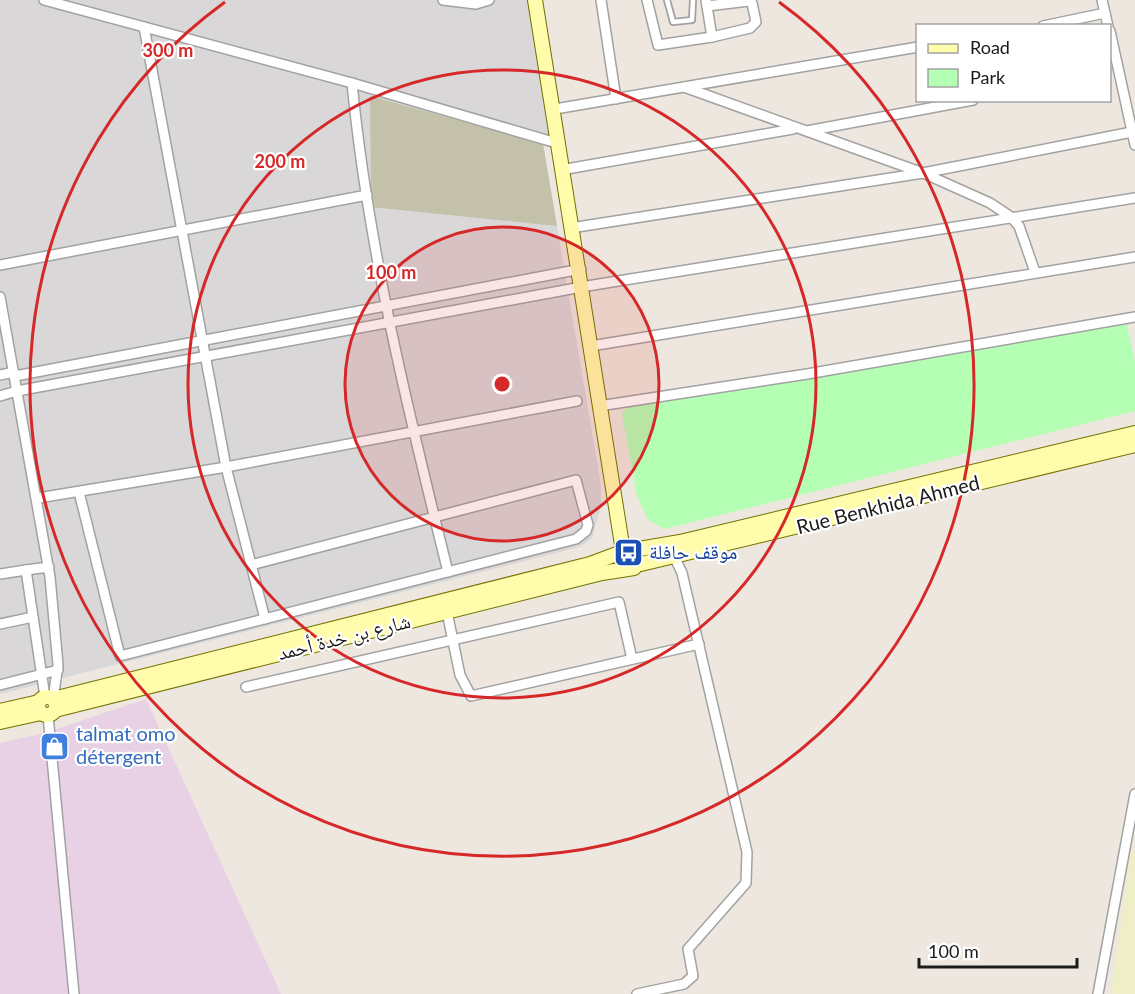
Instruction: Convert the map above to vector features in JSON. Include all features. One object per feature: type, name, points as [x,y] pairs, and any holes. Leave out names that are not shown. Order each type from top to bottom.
[{"type":"main road","points":[[536,0],[603,405],[626,517],[630,550],[622,563],[627,568],[638,566],[643,555],[630,550]]},
{"type":"main road","points":[[583,287],[597,345],[603,405]]},
{"type":"main road","points":[[0,711],[47,706],[590,564],[630,550],[680,542],[1135,433]]},
{"type":"main road","name":"Rue Benkhida Ahmed","points":[[638,566],[1135,445]]},
{"type":"main road","name":"شارع بن خدة أحمد","points":[[0,722],[47,706],[638,566]]},
{"type":"street","points":[[44,0],[352,83],[560,144]]},
{"type":"street","points":[[443,0],[476,4],[489,0]]},
{"type":"street","points":[[601,0],[616,99]]},
{"type":"street","points":[[647,0],[658,45],[712,37],[750,28],[756,22],[752,3],[749,1],[706,3],[712,37]]},
{"type":"street","points":[[1102,0],[1108,24]]},
{"type":"street","points":[[1053,24],[1106,13]]},
{"type":"street","points":[[144,27],[226,467],[265,619]]},
{"type":"street","points":[[1111,36],[1135,145]]},
{"type":"street","points":[[555,109],[916,47]]},
{"type":"street","points":[[352,83],[367,195],[388,306],[413,432],[448,572]]},
{"type":"street","points":[[684,87],[923,173],[990,203],[1011,217],[1024,234],[1035,272]]},
{"type":"street","points":[[564,169],[961,102]]},
{"type":"street","points":[[576,233],[923,173],[1132,132]]},
{"type":"street","points":[[0,265],[367,195]]},
{"type":"street","points":[[0,396],[583,287],[1135,198]]},
{"type":"street","points":[[597,345],[1135,257]]},
{"type":"street","points":[[0,375],[203,341],[580,269]]},
{"type":"street","points":[[0,297],[49,567],[58,670],[47,706]]},
{"type":"street","points":[[603,405],[807,374],[1135,319]]},
{"type":"street","points":[[38,498],[226,467],[577,401]]},
{"type":"street","points":[[79,492],[120,656],[576,539],[586,531],[584,507],[576,480],[251,565]]},
{"type":"street","points":[[637,994],[684,984],[693,976],[687,949],[746,883],[747,852],[682,573],[674,556]]},
{"type":"street","points":[[0,574],[49,567]]},
{"type":"street","points":[[26,570],[47,706],[74,994]]},
{"type":"street","points":[[246,687],[619,602],[632,659]]},
{"type":"street","points":[[447,612],[460,675],[471,696],[699,644]]},
{"type":"street","points":[[0,624],[33,617]]},
{"type":"street","points":[[0,684],[58,670]]},
{"type":"street","points":[[1098,994],[1131,839],[1135,794]]},
{"type":"lane","points":[[667,0],[673,22],[692,20],[693,0]]},
{"type":"shaded area","points":[[0,0],[543,0],[565,135],[543,144],[601,485],[601,507],[592,538],[580,547],[0,694]]},
{"type":"shaded area","points":[[370,96],[543,144],[557,226],[371,207]]},
{"type":"shaded area","points":[[146,699],[281,994],[0,994],[0,743],[45,733]]},
{"type":"green space","points":[[1126,322],[1135,361],[1135,411],[665,529],[648,520],[637,496],[622,414],[628,406]]},
{"type":"green space","points":[[1131,850],[1135,851],[1135,994],[1111,994]]},
{"type":"place","name":"موقف حافلة","points":[[628,552]]},
{"type":"place","name":"talmat omo détergent","points":[[55,746]]}]
